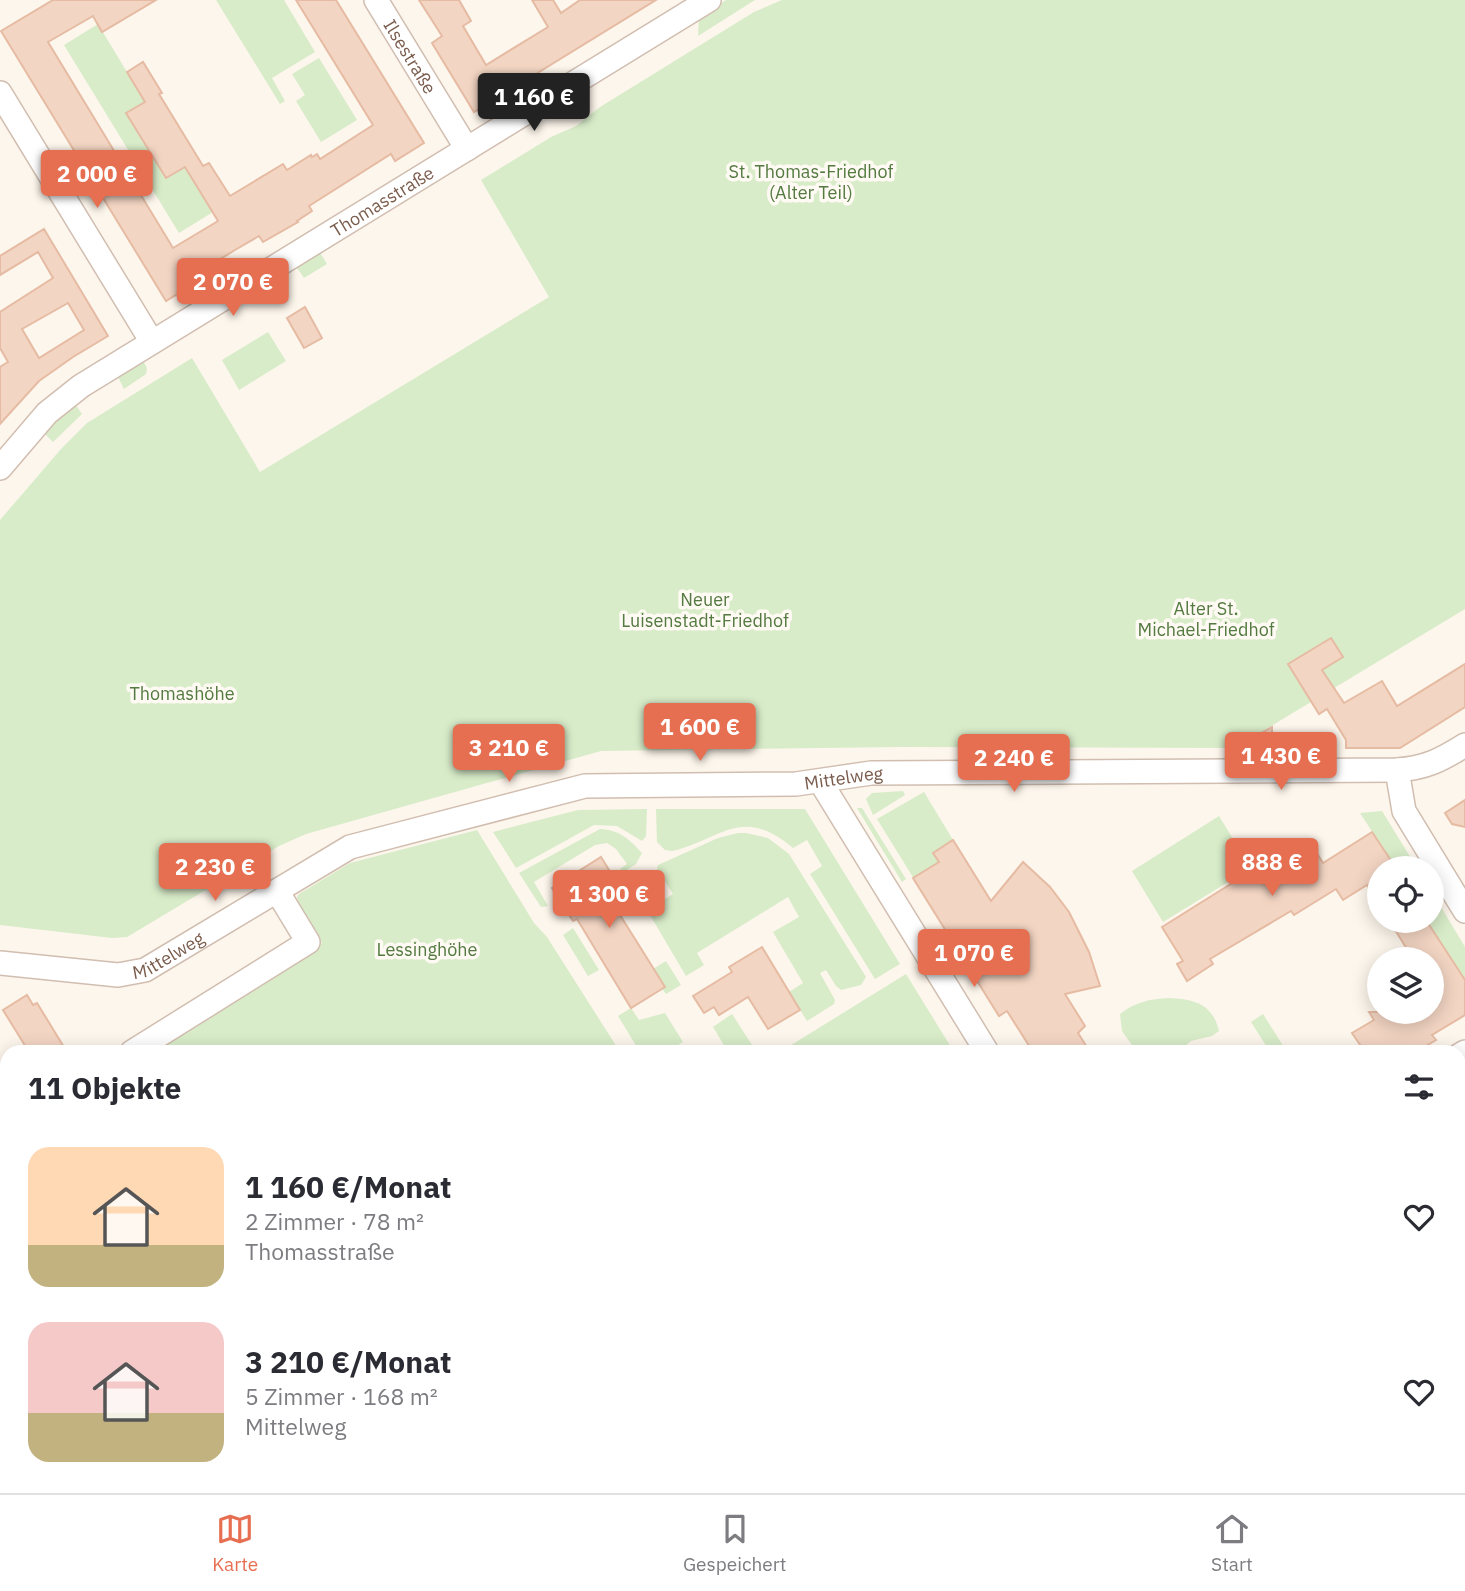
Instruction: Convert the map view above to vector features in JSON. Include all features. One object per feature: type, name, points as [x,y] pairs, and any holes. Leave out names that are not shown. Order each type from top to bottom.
[{"type":"street","name":"Ilsestraße","points":[[376,0],[467,149]]},
{"type":"street","name":"Thomasstraße","points":[[0,468],[63,398],[709,0]]},
{"type":"street","points":[[0,93],[152,342]]},
{"type":"street","name":"Mittelweg","points":[[0,963],[129,975],[166,959],[350,847],[585,786],[796,784],[871,773],[1397,770],[1415,769],[1454,755]]},
{"type":"street","points":[[1397,770],[1404,811],[1465,912]]},
{"type":"street","points":[[820,781],[983,1045]]},
{"type":"street","points":[[143,1045],[309,942],[277,891]]},
{"type":"green space","points":[[216,0],[284,0],[315,52],[272,78],[285,101],[280,104]]},
{"type":"green space","points":[[726,0],[755,0],[698,36],[699,17]]},
{"type":"green space","points":[[782,0],[1465,0],[1465,609],[1235,748],[900,747],[601,751],[306,834],[279,846],[127,937],[112,938],[0,925],[0,520],[87,423],[192,358],[260,472],[549,297],[481,180],[551,137],[576,126],[600,107],[754,12]]},
{"type":"green space","points":[[98,24],[145,102],[127,113],[166,178],[185,167],[213,212],[179,233],[64,45]]},
{"type":"green space","points":[[319,58],[357,120],[321,142],[296,101],[305,95],[292,74]]},
{"type":"green space","points":[[319,251],[327,264],[304,278],[295,265]]},
{"type":"green space","points":[[268,332],[286,361],[239,390],[222,360]]},
{"type":"green space","points":[[142,359],[147,368],[146,374],[124,389],[117,375]]},
{"type":"green space","points":[[75,404],[82,414],[53,442],[43,432]]},
{"type":"green space","points":[[903,791],[905,795],[873,815],[866,799],[872,793]]},
{"type":"green space","points":[[924,792],[953,840],[948,934],[877,819]]},
{"type":"green space","points":[[857,808],[862,808],[906,879],[902,882]]},
{"type":"green space","points":[[647,809],[646,836],[642,841],[617,826],[594,825],[516,868],[493,832],[578,810]]},
{"type":"green space","points":[[656,809],[805,809],[900,964],[875,979],[810,874],[822,866],[807,840],[793,848],[759,828],[745,827],[731,829],[672,851],[665,850],[657,842]]},
{"type":"green space","points":[[1382,811],[1410,856],[1388,856],[1360,813]]},
{"type":"green space","points":[[1219,816],[1251,868],[1163,922],[1132,871]]},
{"type":"green space","points":[[600,829],[619,833],[633,843],[642,853],[636,864],[622,873],[620,869],[627,864],[616,849],[607,843],[595,845],[534,882],[548,906],[541,907],[519,873]]},
{"type":"green space","name":"Lessinghöhe","points":[[477,830],[534,923],[547,937],[616,1045],[158,1045],[322,943],[297,897],[350,863]]},
{"type":"green space","points":[[738,833],[768,838],[789,854],[866,977],[861,985],[841,990],[826,970],[820,973],[835,1000],[834,1004],[807,1021],[789,992],[803,983],[773,932],[799,917],[788,897],[697,953],[704,965],[686,976],[647,910],[673,894],[657,869],[658,865],[718,838]]},
{"type":"green space","points":[[1444,912],[1465,947],[1465,980],[1444,947],[1434,933],[1444,933]]},
{"type":"green space","points":[[573,928],[599,970],[588,976],[563,935]]},
{"type":"green space","points":[[666,961],[681,985],[666,994],[662,989],[665,987],[653,969]]},
{"type":"green space","points":[[906,974],[950,1045],[791,1045]]},
{"type":"green space","points":[[1155,999],[1187,1000],[1201,1005],[1212,1015],[1219,1031],[1186,1045],[1132,1045],[1122,1031],[1120,1014],[1131,1007]]},
{"type":"green space","points":[[631,1008],[639,1020],[665,1013],[683,1042],[678,1045],[636,1045],[618,1016]]},
{"type":"green space","points":[[732,1014],[752,1045],[724,1045],[713,1027]]},
{"type":"green space","points":[[1263,1014],[1283,1045],[1266,1045],[1251,1022]]},
{"type":"building","points":[[53,0],[156,0],[102,32],[93,16],[48,42],[173,248],[218,221],[185,167],[166,178],[126,113],[145,102],[127,72],[143,62],[162,93],[159,94],[203,166],[209,163],[230,196],[283,164],[287,170],[311,155],[312,157],[317,154],[320,159],[373,125],[296,0],[336,0],[424,143],[395,161],[391,154],[309,206],[312,211],[298,222],[263,242],[259,236],[191,277],[195,283],[166,301],[1,31]]},
{"type":"building","points":[[419,0],[459,0],[471,21],[463,26],[486,65],[548,27],[532,0],[553,0],[561,13],[580,0],[656,0],[474,112],[432,43],[442,36]]},
{"type":"building","points":[[44,229],[108,336],[39,381],[0,424],[0,367],[8,362],[0,348],[0,312],[53,278],[38,252],[0,275],[0,256]],"holes":[[[68,303],[84,330],[39,358],[22,329]]]},
{"type":"building","points":[[305,307],[322,338],[304,348],[287,318]]},
{"type":"building","points":[[1331,638],[1343,657],[1322,670],[1344,703],[1382,681],[1397,706],[1465,664],[1465,707],[1400,748],[1346,748],[1346,740],[1327,709],[1319,714],[1288,664]]},
{"type":"building","points":[[1272,727],[1272,748],[1235,748]]},
{"type":"building","points":[[1465,800],[1465,827],[1452,824],[1445,813]]},
{"type":"building","points":[[1372,832],[1388,856],[1367,856],[1367,885],[1343,900],[1336,889],[1294,915],[1291,911],[1210,959],[1213,964],[1187,981],[1177,964],[1183,961],[1162,927],[1293,845],[1294,848],[1308,839],[1323,863]]},
{"type":"building","points":[[953,840],[991,901],[1023,862],[1050,887],[1069,912],[1089,952],[1100,986],[1065,994],[1085,1026],[1078,1033],[1086,1045],[1029,1045],[1007,1011],[999,1016],[913,878],[939,862],[933,853]]},
{"type":"building","points":[[601,857],[622,891],[610,899],[665,987],[631,1008],[577,919],[573,921],[552,888]]},
{"type":"building","points":[[1397,933],[1434,933],[1444,947],[1406,947]]},
{"type":"building","points":[[762,947],[800,1010],[768,1029],[748,997],[719,1015],[714,1007],[704,1013],[693,996],[732,972],[729,967]]},
{"type":"building","points":[[1444,948],[1465,980],[1465,1015],[1432,1035],[1436,1040],[1428,1045],[1360,1045],[1352,1033],[1367,1024],[1444,1024]]},
{"type":"building","points":[[27,995],[33,1005],[37,1003],[63,1045],[25,1045],[3,1010]]},
{"type":"park label","name":"St. Thomas-Friedhof (Alter Teil)","points":[[811,181]]},
{"type":"park label","name":"Neuer Luisenstadt-Friedhof","points":[[705,609]]},
{"type":"park label","name":"Alter St. Michael-Friedhof","points":[[1206,618]]},
{"type":"park label","name":"Thomashöhe","points":[[182,693]]}]
